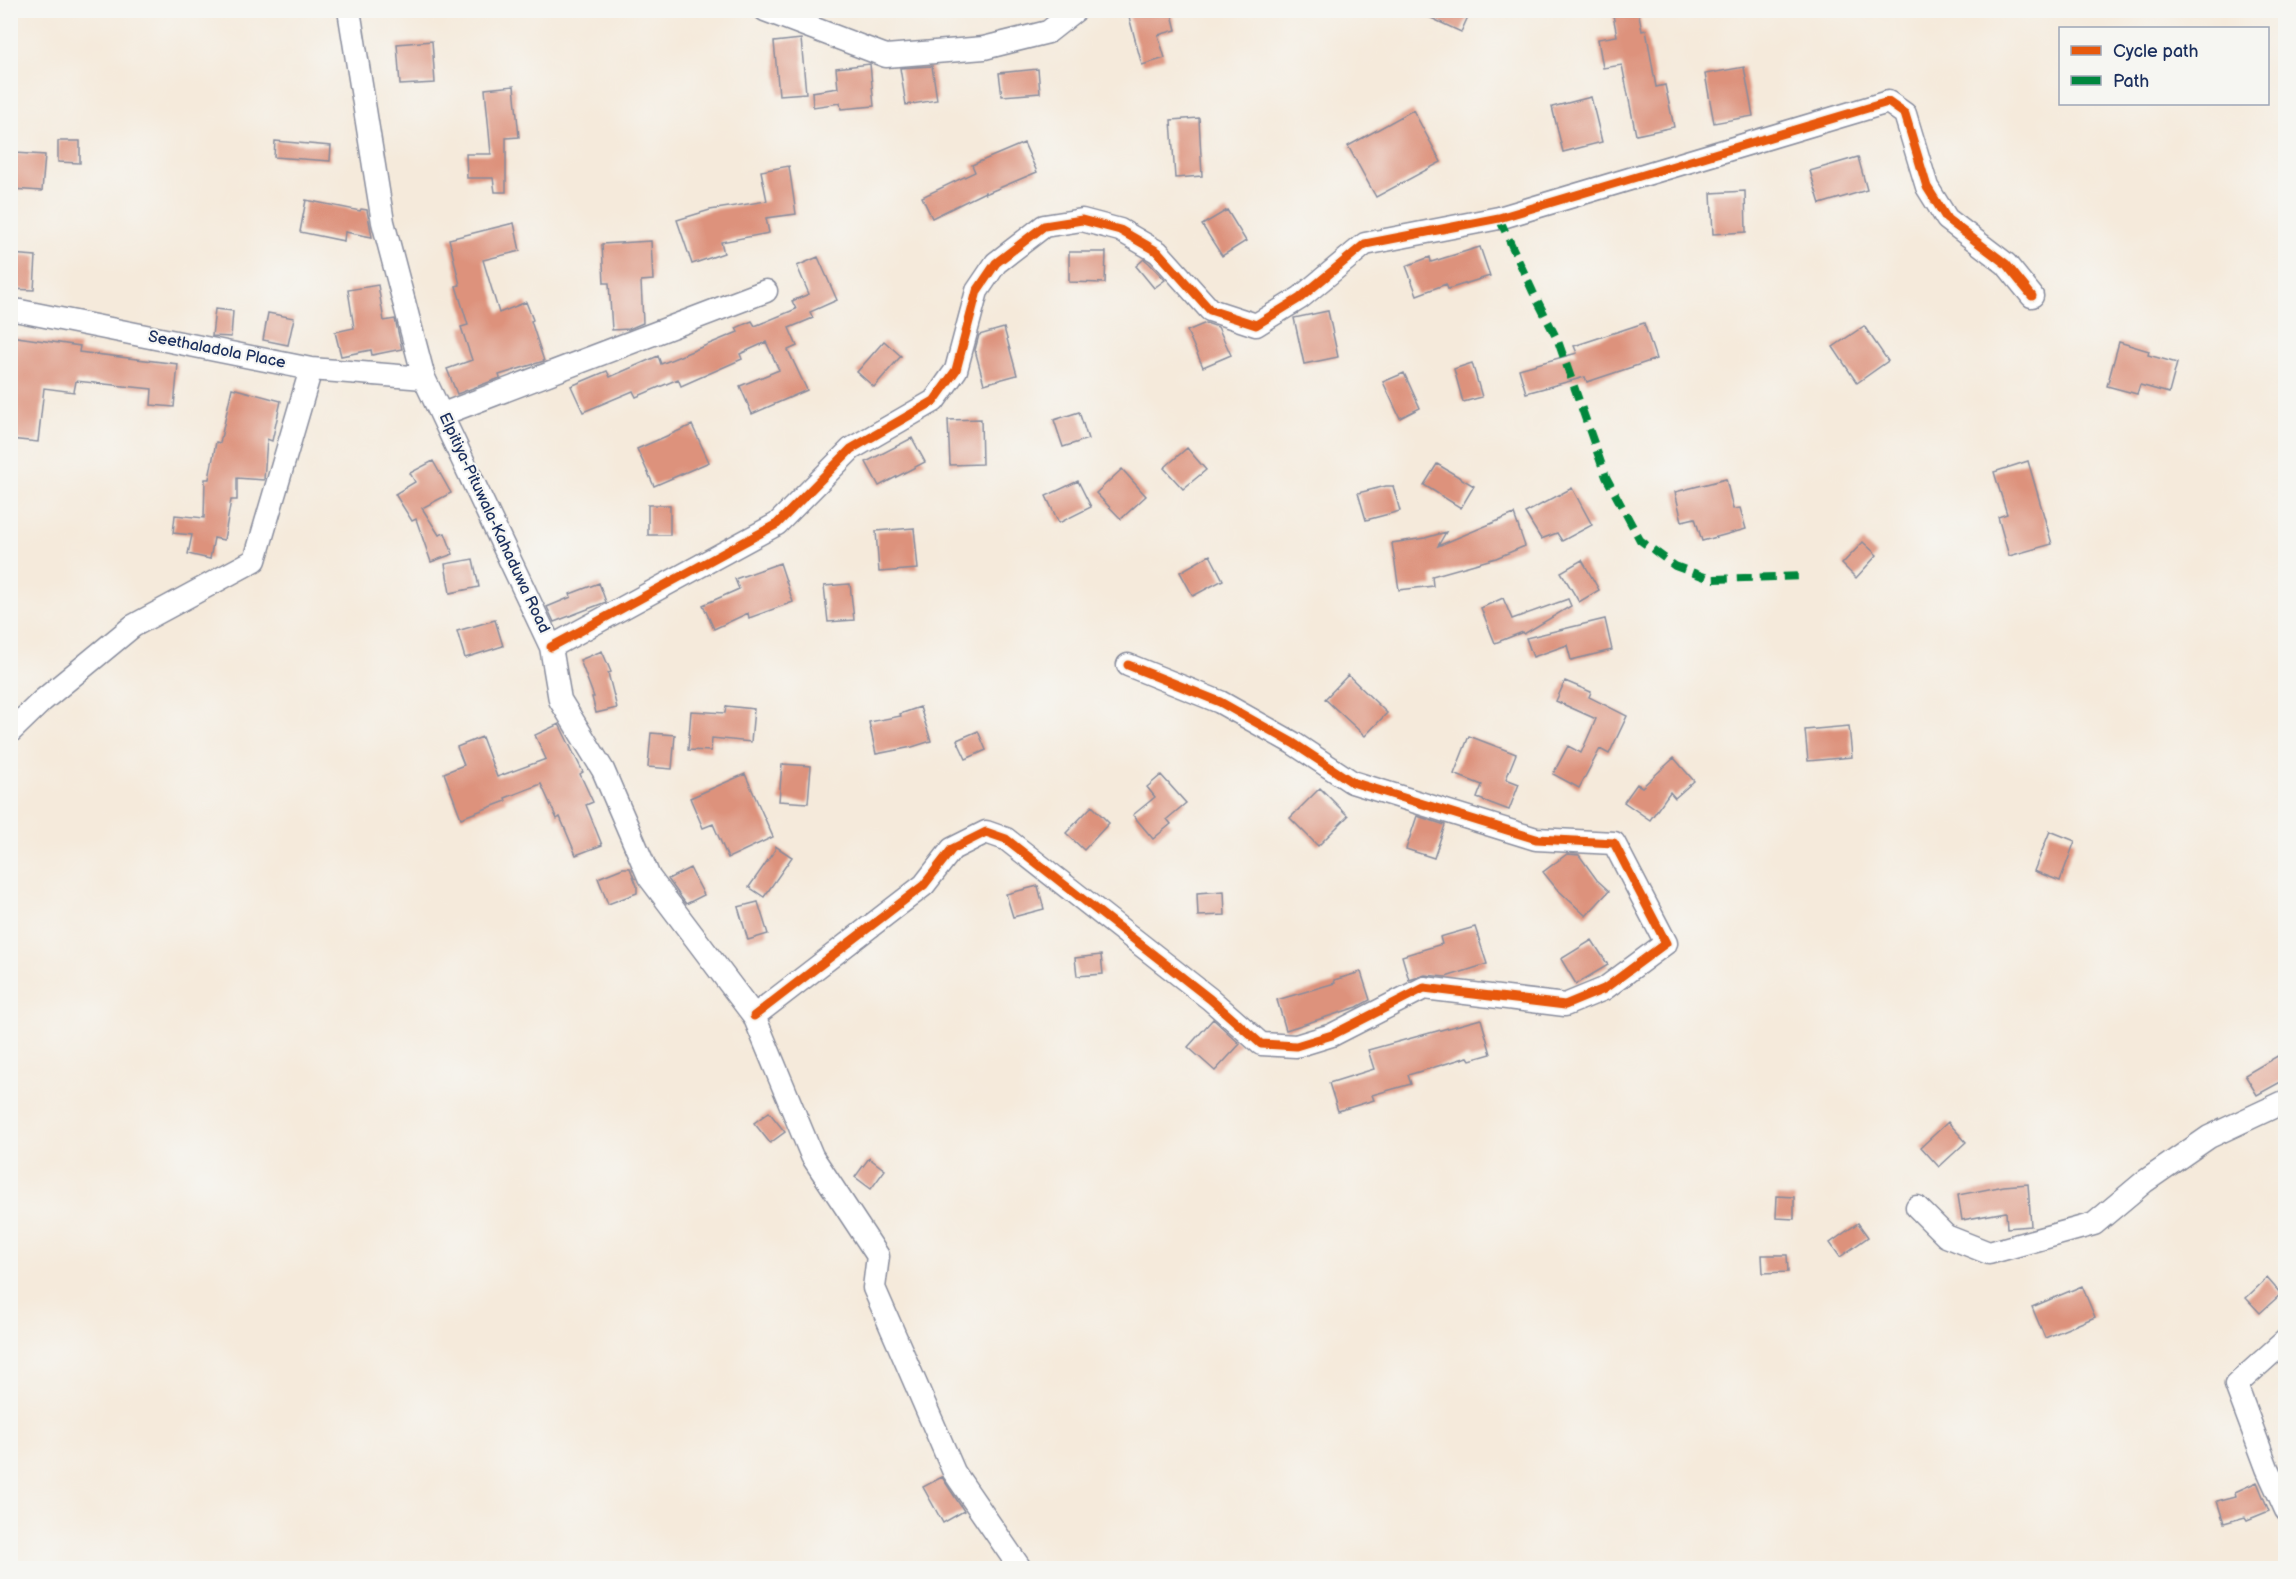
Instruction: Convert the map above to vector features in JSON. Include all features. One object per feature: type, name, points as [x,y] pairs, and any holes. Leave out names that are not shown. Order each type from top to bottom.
[{"type":"street","name":"Elpitiya-Pituwala-Kahaduwa Road","points":[[349,10],[383,222],[424,378],[443,414],[551,647],[560,700],[603,770],[649,877],[754,1016],[812,1156],[878,1256],[874,1287],[954,1472],[1020,1569]]},
{"type":"street","points":[[765,10],[886,56],[984,48],[1048,32],[1076,10]]},
{"type":"street","points":[[551,647],[777,524],[851,449],[934,401],[956,370],[977,291],[996,263],[1044,226],[1082,220],[1120,230],[1158,252],[1210,310],[1256,325],[1300,298],[1365,244],[1499,218],[1888,102],[1905,114],[1927,187],[1947,219],[2006,264],[2032,296]]},
{"type":"street","points":[[443,414],[766,291]]},
{"type":"street","name":"Seethaladola Place","points":[[10,309],[310,369],[424,378]]},
{"type":"street","points":[[10,732],[42,701],[133,626],[255,560],[310,369]]},
{"type":"street","points":[[754,1016],[924,885],[952,849],[986,832],[1006,839],[1210,999],[1261,1044],[1296,1046],[1332,1035],[1424,988],[1565,1005],[1604,989],[1666,942],[1614,843],[1536,839],[1352,782],[1293,743],[1220,702],[1128,665]]},
{"type":"street","points":[[1917,1207],[1946,1236],[1989,1253],[2084,1227],[2094,1224],[2144,1182],[2209,1137],[2286,1101]]},
{"type":"street","points":[[2286,1340],[2236,1385],[2267,1468],[2286,1510]]},
{"type":"building","points":[[1155,10],[1171,10],[1176,30],[1158,35],[1165,58],[1142,65],[1129,17]]},
{"type":"building","points":[[1414,10],[1471,10],[1461,32]]},
{"type":"building","points":[[1612,10],[1638,10],[1642,31],[1646,30],[1656,87],[1665,85],[1674,127],[1636,135],[1622,65],[1603,68],[1598,39],[1617,36]]},
{"type":"building","points":[[801,39],[806,93],[779,95],[774,42]]},
{"type":"building","points":[[432,41],[435,83],[400,85],[397,44]]},
{"type":"building","points":[[870,64],[874,106],[841,109],[840,103],[813,107],[812,92],[838,88],[836,68]]},
{"type":"building","points":[[932,66],[937,100],[906,105],[900,68]]},
{"type":"building","points":[[1744,67],[1753,116],[1714,123],[1705,74]]},
{"type":"building","points":[[1038,69],[1040,93],[1002,96],[999,73]]},
{"type":"building","points":[[514,86],[519,137],[506,138],[506,192],[495,192],[493,178],[467,178],[466,154],[491,154],[485,89]]},
{"type":"building","points":[[1591,97],[1602,142],[1563,152],[1552,107]]},
{"type":"building","points":[[1413,110],[1441,162],[1376,197],[1348,146]]},
{"type":"building","points":[[1199,118],[1202,176],[1175,178],[1171,120]]},
{"type":"building","points":[[58,141],[80,141],[80,163],[58,162]]},
{"type":"building","points":[[275,141],[331,146],[330,161],[274,157]]},
{"type":"building","points":[[1024,143],[1037,172],[985,194],[985,192],[932,218],[922,197],[975,172],[972,165]]},
{"type":"building","points":[[15,153],[45,155],[42,191],[12,189]]},
{"type":"building","points":[[1858,157],[1867,190],[1820,204],[1810,171]]},
{"type":"building","points":[[789,166],[796,214],[766,218],[769,233],[721,242],[724,253],[692,264],[677,220],[710,210],[767,201],[761,171]]},
{"type":"building","points":[[1745,191],[1746,232],[1713,234],[1711,193]]},
{"type":"building","points":[[306,200],[360,211],[361,209],[367,210],[372,237],[345,232],[344,241],[300,232]]},
{"type":"building","points":[[1227,210],[1246,241],[1222,256],[1202,225]]},
{"type":"building","points":[[514,223],[520,251],[483,260],[499,313],[526,302],[544,361],[499,375],[500,378],[457,394],[447,369],[472,360],[461,327],[468,325],[456,286],[460,285],[449,239]]},
{"type":"building","points":[[651,241],[653,280],[641,281],[643,323],[629,329],[612,330],[609,283],[604,283],[602,244]]},
{"type":"building","points":[[1480,247],[1490,276],[1448,289],[1446,284],[1417,295],[1406,266],[1430,257],[1431,262]]},
{"type":"building","points":[[1069,252],[1106,252],[1105,283],[1069,282]]},
{"type":"building","points":[[10,254],[36,256],[34,290],[10,289]]},
{"type":"building","points":[[818,257],[837,300],[810,312],[813,318],[789,328],[797,346],[788,350],[807,390],[752,414],[740,386],[779,370],[766,342],[740,354],[742,359],[681,386],[678,379],[636,397],[633,391],[583,412],[571,386],[607,371],[610,377],[658,356],[661,364],[738,332],[736,328],[752,321],[755,326],[796,309],[792,301],[809,294],[797,266]]},
{"type":"building","points":[[1144,259],[1165,280],[1154,288],[1136,266]]},
{"type":"building","points":[[378,285],[384,321],[395,319],[402,349],[372,355],[371,350],[341,356],[335,332],[354,328],[348,290]]},
{"type":"building","points":[[215,309],[233,311],[231,337],[212,336]]},
{"type":"building","points":[[1328,311],[1338,357],[1304,364],[1294,318]]},
{"type":"building","points":[[268,313],[294,318],[288,345],[263,340]]},
{"type":"building","points":[[1206,323],[1218,327],[1231,355],[1203,367],[1187,331]]},
{"type":"building","points":[[1644,323],[1656,359],[1587,382],[1585,377],[1526,393],[1519,369],[1577,353],[1574,346]]},
{"type":"building","points":[[1864,326],[1888,361],[1857,383],[1833,347]]},
{"type":"building","points":[[1004,328],[1017,375],[984,384],[975,350],[979,335]]},
{"type":"building","points":[[10,336],[80,346],[79,352],[178,364],[174,407],[151,405],[152,389],[76,381],[74,392],[44,388],[38,442],[10,439]]},
{"type":"building","points":[[884,341],[901,356],[874,387],[857,372]]},
{"type":"building","points":[[2119,342],[2149,351],[2148,355],[2177,363],[2169,393],[2140,385],[2137,394],[2107,386]]},
{"type":"building","points":[[1472,363],[1482,397],[1463,402],[1454,369]]},
{"type":"building","points":[[1404,373],[1420,408],[1400,418],[1383,382]]},
{"type":"building","points":[[232,388],[281,401],[272,441],[267,439],[264,480],[237,478],[237,500],[231,500],[224,540],[214,538],[210,559],[188,554],[192,535],[173,533],[175,515],[204,518],[205,479],[209,479],[216,442],[220,443]]},
{"type":"building","points":[[1079,412],[1088,439],[1063,447],[1054,420]]},
{"type":"building","points":[[981,419],[982,464],[950,465],[948,420]]},
{"type":"building","points":[[692,425],[709,462],[654,486],[637,449]]},
{"type":"building","points":[[912,438],[925,462],[879,486],[866,462]]},
{"type":"building","points":[[1187,448],[1206,470],[1183,489],[1164,468]]},
{"type":"building","points":[[433,461],[451,493],[422,508],[439,535],[445,533],[453,554],[431,562],[416,519],[412,521],[395,494],[415,482],[410,473]]},
{"type":"building","points":[[2028,461],[2052,544],[2009,556],[1998,517],[2007,514],[1994,472]]},
{"type":"building","points":[[1437,464],[1474,486],[1461,508],[1424,485]]},
{"type":"building","points":[[1122,469],[1146,496],[1121,519],[1096,493]]},
{"type":"building","points":[[1726,479],[1733,509],[1740,508],[1746,529],[1702,541],[1695,518],[1682,521],[1675,492]]},
{"type":"building","points":[[1078,481],[1091,507],[1059,523],[1046,496]]},
{"type":"building","points":[[1393,486],[1400,511],[1366,520],[1358,493]]},
{"type":"building","points":[[1572,488],[1592,525],[1562,541],[1557,533],[1541,539],[1525,513]]},
{"type":"building","points":[[648,505],[670,505],[670,535],[648,535]]},
{"type":"building","points":[[1514,514],[1525,546],[1496,558],[1432,576],[1433,586],[1399,590],[1392,543],[1446,532],[1438,546]]},
{"type":"building","points":[[914,528],[918,569],[879,572],[876,531]]},
{"type":"building","points":[[1863,542],[1877,555],[1856,578],[1842,564]]},
{"type":"building","points":[[1210,555],[1223,580],[1193,596],[1180,572]]},
{"type":"building","points":[[473,559],[479,587],[450,593],[445,564]]},
{"type":"building","points":[[1582,560],[1599,590],[1579,602],[1561,572]]},
{"type":"building","points":[[780,563],[793,602],[749,618],[748,613],[714,629],[703,605],[739,589],[735,579]]},
{"type":"building","points":[[599,583],[606,602],[554,622],[547,607],[571,597],[570,594]]},
{"type":"building","points":[[850,584],[854,620],[828,622],[824,586]]},
{"type":"building","points":[[1503,598],[1512,619],[1568,599],[1571,606],[1524,634],[1523,632],[1495,643],[1481,608]]},
{"type":"building","points":[[1605,619],[1612,650],[1571,660],[1567,645],[1533,657],[1526,638]]},
{"type":"building","points":[[495,620],[503,646],[465,658],[457,631]]},
{"type":"building","points":[[602,651],[611,672],[608,673],[617,708],[596,713],[592,697],[594,697],[580,660]]},
{"type":"building","points":[[1348,675],[1387,713],[1365,736],[1325,699]]},
{"type":"building","points":[[1565,681],[1591,692],[1589,697],[1627,716],[1609,754],[1600,749],[1579,788],[1553,774],[1568,746],[1581,753],[1596,719],[1556,701]]},
{"type":"building","points":[[726,706],[754,709],[751,742],[712,738],[711,751],[688,750],[691,711],[725,713]]},
{"type":"building","points":[[920,707],[931,741],[876,754],[869,722],[901,716],[900,714]]},
{"type":"building","points":[[559,724],[583,772],[580,774],[593,802],[586,805],[602,845],[576,855],[560,817],[557,819],[541,784],[505,798],[506,801],[461,818],[444,773],[464,765],[457,747],[482,737],[497,777],[546,759],[535,735]]},
{"type":"building","points":[[1849,726],[1852,757],[1808,761],[1805,730]]},
{"type":"building","points":[[978,731],[986,750],[966,759],[957,740]]},
{"type":"building","points":[[651,733],[675,735],[672,769],[648,767]]},
{"type":"building","points":[[1469,736],[1516,754],[1506,779],[1519,784],[1509,810],[1477,798],[1482,785],[1454,774]]},
{"type":"building","points":[[1674,758],[1694,781],[1675,798],[1670,792],[1650,820],[1624,802],[1637,784],[1642,787]]},
{"type":"building","points":[[782,764],[811,766],[808,803],[779,801]]},
{"type":"building","points":[[745,774],[773,837],[728,858],[713,824],[703,828],[690,798]]},
{"type":"building","points":[[1161,775],[1186,803],[1167,819],[1171,824],[1153,839],[1133,815],[1155,797],[1147,787]]},
{"type":"building","points":[[1320,788],[1348,816],[1318,846],[1290,818]]},
{"type":"building","points":[[1092,806],[1109,823],[1084,850],[1066,833]]},
{"type":"building","points":[[1417,816],[1445,825],[1434,858],[1406,849]]},
{"type":"building","points":[[2050,831],[2075,841],[2060,881],[2034,871]]},
{"type":"building","points":[[775,846],[792,857],[764,897],[749,887],[775,850]]},
{"type":"building","points":[[1567,854],[1579,855],[1597,880],[1609,891],[1586,916],[1556,888],[1543,872]]},
{"type":"building","points":[[623,868],[630,868],[637,886],[637,893],[608,904],[598,878]]},
{"type":"building","points":[[690,868],[704,895],[686,904],[668,879]]},
{"type":"building","points":[[1038,886],[1044,909],[1013,917],[1006,894]]},
{"type":"building","points":[[1224,891],[1225,915],[1198,916],[1197,893]]},
{"type":"building","points":[[758,902],[768,934],[748,940],[738,907]]},
{"type":"building","points":[[1475,927],[1487,964],[1446,977],[1425,975],[1409,980],[1402,956],[1442,944],[1440,937]]},
{"type":"building","points":[[1592,940],[1608,965],[1576,984],[1561,959]]},
{"type":"building","points":[[1101,955],[1103,974],[1077,976],[1075,958]]},
{"type":"building","points":[[1361,972],[1370,1000],[1357,1007],[1286,1030],[1277,1000],[1335,983],[1334,980]]},
{"type":"building","points":[[1213,1019],[1240,1044],[1215,1071],[1188,1047]]},
{"type":"building","points":[[1481,1019],[1491,1054],[1470,1060],[1468,1057],[1408,1075],[1411,1084],[1372,1095],[1374,1100],[1338,1111],[1329,1083],[1374,1069],[1368,1050]]},
{"type":"building","points":[[2286,1051],[2286,1079],[2257,1095],[2245,1075]]},
{"type":"building","points":[[769,1112],[785,1132],[770,1143],[754,1123]]},
{"type":"building","points":[[1948,1122],[1966,1142],[1939,1167],[1921,1147]]},
{"type":"building","points":[[869,1158],[885,1170],[871,1189],[855,1177]]},
{"type":"building","points":[[2028,1184],[2031,1226],[2007,1228],[2006,1212],[1962,1220],[1958,1195]]},
{"type":"building","points":[[1777,1196],[1794,1197],[1794,1219],[1776,1218]]},
{"type":"building","points":[[1858,1223],[1868,1237],[1840,1257],[1830,1243]]},
{"type":"building","points":[[1762,1255],[1787,1255],[1788,1272],[1763,1273]]},
{"type":"building","points":[[2267,1278],[2281,1294],[2260,1313],[2246,1298]]},
{"type":"building","points":[[2082,1286],[2095,1317],[2045,1338],[2032,1307]]},
{"type":"building","points":[[942,1477],[964,1511],[943,1523],[923,1487]]},
{"type":"building","points":[[2257,1482],[2269,1511],[2247,1520],[2245,1517],[2224,1523],[2217,1501],[2236,1496],[2235,1492]]},
{"type":"marked path","points":[[1499,218],[1558,341],[1606,477],[1640,540],[1675,566],[1710,579],[1805,576]]},
{"type":"cycle path","points":[[551,647],[777,524],[851,449],[934,401],[956,370],[977,291],[996,263],[1044,226],[1082,220],[1120,230],[1158,252],[1210,310],[1256,325],[1300,298],[1365,244],[1499,218],[1888,102],[1905,114],[1927,187],[1947,219],[2006,264],[2032,296]]},
{"type":"cycle path","points":[[754,1016],[924,885],[952,849],[986,832],[1006,839],[1210,999],[1261,1044],[1296,1046],[1332,1035],[1424,988],[1565,1005],[1604,989],[1666,943],[1614,843],[1536,839],[1352,782],[1293,743],[1220,702],[1128,665]]}]
